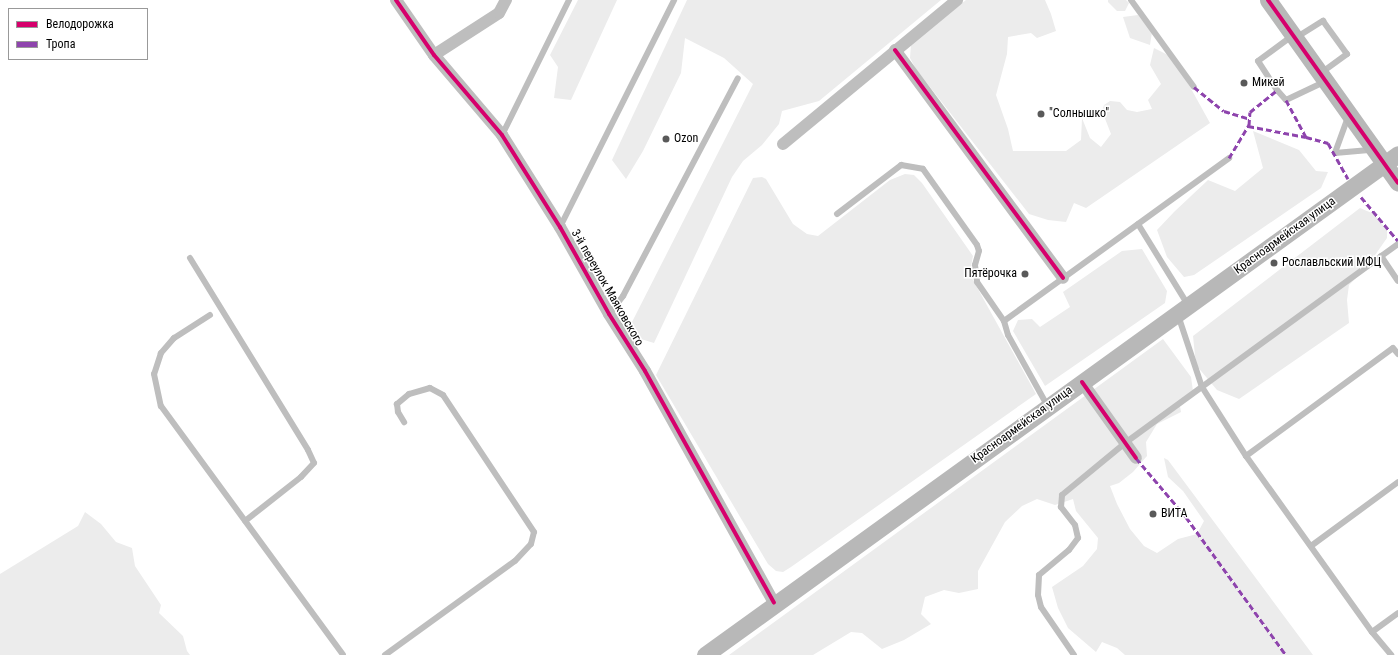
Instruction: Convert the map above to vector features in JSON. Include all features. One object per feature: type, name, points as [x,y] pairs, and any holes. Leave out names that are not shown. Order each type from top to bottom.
[{"type":"main road","points":[[1268,0],[1348,115],[1398,183]]},
{"type":"main road","name":"Красноармейская улица","points":[[705,655],[1398,154]]},
{"type":"street","name":"3-й переулок Маяковского","points":[[396,0],[434,55],[502,135],[560,227],[609,314],[645,371],[774,604]]},
{"type":"street","points":[[434,55],[499,14],[506,0]]},
{"type":"street","points":[[783,144],[957,0]]},
{"type":"street","points":[[895,50],[1063,278]]},
{"type":"street","points":[[1082,382],[1136,458]]},
{"type":"lane","points":[[502,135],[569,0]]},
{"type":"lane","points":[[560,227],[674,0]]},
{"type":"lane","points":[[1131,0],[1194,87]]},
{"type":"lane","points":[[1323,21],[1347,54],[1322,77],[1286,100],[1277,90],[1258,61],[1294,37],[1323,21]]},
{"type":"lane","points":[[609,314],[623,296],[738,78]]},
{"type":"lane","points":[[1348,115],[1335,153],[1374,150]]},
{"type":"lane","points":[[1004,321],[1229,158]]},
{"type":"lane","points":[[837,214],[901,165],[923,169],[977,245],[979,251],[975,265],[977,282],[1004,321],[1008,334],[1048,407]]},
{"type":"lane","points":[[1138,224],[1183,310],[1202,387],[1246,456],[1372,632],[1391,655]]},
{"type":"lane","points":[[1074,655],[1041,607],[1038,595],[1039,575],[1069,550],[1078,538],[1075,525],[1062,506],[1062,495],[1125,443],[1398,244]]},
{"type":"lane","points":[[1381,256],[1398,281]]},
{"type":"lane","points":[[190,258],[308,450],[314,463],[301,477],[245,521]]},
{"type":"lane","points":[[210,316],[174,338],[161,353],[154,374],[161,406],[344,655]]},
{"type":"lane","points":[[1246,456],[1393,348],[1398,354]]},
{"type":"lane","points":[[385,655],[515,561],[531,544],[534,532],[443,395],[430,388],[409,394],[397,404],[398,412],[404,422]]},
{"type":"lane","points":[[1310,546],[1398,482]]},
{"type":"lane","points":[[1372,632],[1398,613]]},
{"type":"shaded area","points":[[578,0],[617,0],[571,100],[554,98],[558,67],[550,55]]},
{"type":"shaded area","points":[[687,0],[941,0],[819,101],[782,111],[779,124],[762,145],[743,161],[732,177],[654,343],[641,339],[632,322],[753,84],[724,58],[685,38],[681,73],[643,151],[626,179],[612,160]]},
{"type":"shaded area","points":[[966,0],[1045,0],[1051,14],[1056,31],[1037,38],[1031,33],[1008,37],[1007,54],[996,95],[1008,129],[1013,151],[1066,151],[1081,140],[1082,118],[1090,138],[1101,147],[1111,134],[1102,111],[1104,105],[1110,101],[1120,102],[1127,110],[1137,112],[1152,109],[1148,100],[1161,84],[1150,65],[1154,48],[1170,56],[1184,76],[1210,123],[1086,208],[1074,203],[1066,222],[1048,220],[1029,214],[916,69],[910,58],[911,44]]},
{"type":"shaded area","points":[[1108,0],[1126,0],[1129,3],[1125,11],[1117,11],[1108,2]]},
{"type":"shaded area","points":[[1138,15],[1152,32],[1150,45],[1130,38],[1123,17]]},
{"type":"shaded area","points":[[1253,131],[1299,150],[1316,171],[1328,172],[1321,188],[1194,275],[1184,277],[1167,257],[1157,230],[1208,180],[1235,191],[1263,168]]},
{"type":"shaded area","points":[[905,174],[914,175],[922,183],[973,256],[970,271],[973,280],[1036,394],[791,567],[783,572],[776,571],[768,564],[656,375],[753,178],[762,177],[766,179],[793,224],[807,234],[818,236],[890,180]]},
{"type":"shaded area","points":[[1360,208],[1374,214],[1387,230],[1387,238],[1366,268],[1349,285],[1347,300],[1349,323],[1239,399],[1217,390],[1196,365],[1193,336]]},
{"type":"shaded area","points":[[1142,249],[1167,291],[1165,303],[1045,386],[1013,331],[1018,320],[1032,319],[1040,327],[1070,307],[1063,292],[1122,251]]},
{"type":"shaded area","points":[[1163,339],[1191,377],[1193,391],[1179,401],[1181,412],[1157,424],[1146,442],[1147,456],[1133,472],[1119,483],[1110,486],[1117,504],[1130,529],[1144,546],[1157,553],[1178,539],[1197,534],[1204,521],[1183,491],[1168,477],[1164,458],[1168,460],[1313,655],[1125,655],[1117,648],[1102,642],[1096,652],[1068,628],[1058,608],[1052,587],[1083,566],[1097,549],[1098,538],[1076,511],[1073,499],[1055,505],[1037,499],[1022,506],[1005,522],[978,571],[978,589],[959,593],[944,590],[925,597],[921,614],[931,624],[904,640],[882,649],[862,633],[851,632],[813,655],[729,655]]},
{"type":"shaded area","points":[[85,512],[101,524],[116,542],[132,548],[135,566],[161,605],[159,613],[183,636],[187,651],[190,655],[0,655],[0,574],[78,526]]},
{"type":"marked path","points":[[1194,87],[1224,111],[1250,119]]},
{"type":"marked path","points":[[1229,158],[1249,125],[1250,112],[1277,90]]},
{"type":"marked path","points":[[1286,100],[1306,137],[1328,143],[1348,179]]},
{"type":"marked path","points":[[1248,126],[1306,137]]},
{"type":"marked path","points":[[1361,197],[1398,241]]},
{"type":"marked path","points":[[1136,458],[1186,517],[1286,655]]},
{"type":"cycle path","points":[[396,0],[434,55],[502,135],[560,227],[609,314],[645,371],[774,603]]},
{"type":"cycle path","points":[[1268,0],[1398,183]]},
{"type":"cycle path","points":[[895,50],[1063,278]]},
{"type":"cycle path","points":[[1082,382],[1136,458]]},
{"type":"place","name":"Микей","points":[[1244,83]]},
{"type":"place","name":"\"Солнышко\"","points":[[1041,114]]},
{"type":"place","name":"Ozon","points":[[666,139]]},
{"type":"place","name":"Рославльский МФЦ","points":[[1274,263]]},
{"type":"place","name":"Пятёрочка","points":[[1025,274]]},
{"type":"place","name":"ВИТА","points":[[1153,514]]}]
